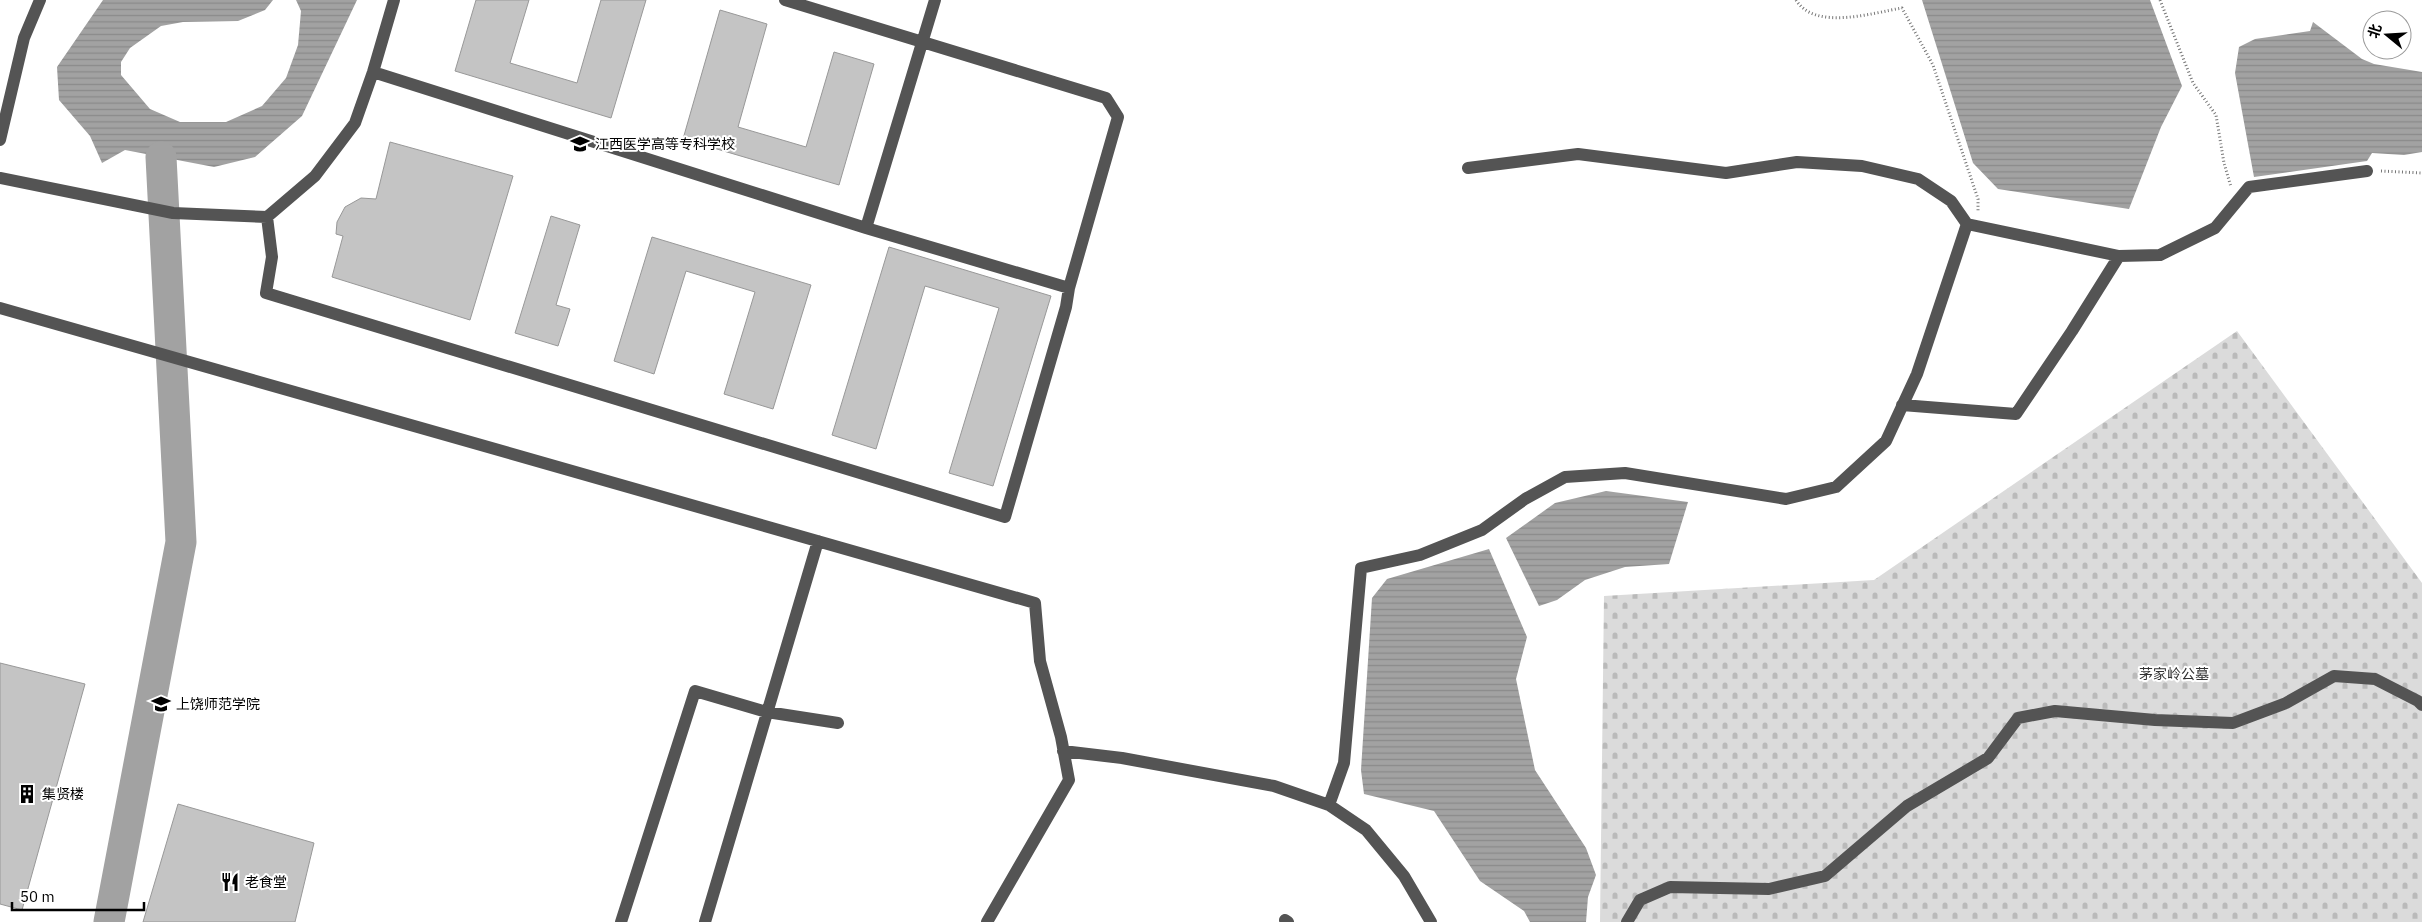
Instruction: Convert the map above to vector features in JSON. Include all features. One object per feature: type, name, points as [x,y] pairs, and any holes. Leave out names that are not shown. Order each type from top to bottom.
[{"type":"street","points":[[0,140],[24,38],[40,0]]},
{"type":"street","points":[[0,178],[173,213],[268,217],[315,176],[355,124],[373,72],[394,0]]},
{"type":"street","points":[[268,217],[272,257],[266,293],[1005,517],[1066,307],[1069,288],[1118,117],[1106,98],[785,0]]},
{"type":"street","points":[[866,228],[935,0]]},
{"type":"street","points":[[373,72],[866,228],[1069,288]]},
{"type":"street","points":[[1468,168],[1578,154],[1726,174],[1797,162],[1862,166],[1918,180],[1950,201],[1973,226],[2119,256],[2160,255],[2215,228],[2249,187],[2368,171]]},
{"type":"street","points":[[1329,805],[1344,763],[1361,568],[1420,555],[1482,530],[1525,499],[1565,478],[1626,473],[1786,499],[1836,487],[1886,441],[1917,374],[1973,226]]},
{"type":"street","points":[[1902,405],[2016,414],[2072,331],[2119,256]]},
{"type":"street","points":[[0,308],[1035,603],[1040,661],[1064,751],[1069,780],[987,922]]},
{"type":"street","points":[[705,922],[818,541]]},
{"type":"street","points":[[1627,922],[1640,900],[1670,887],[1769,889],[1825,876],[1907,806],[1988,758],[2018,718],[2055,711],[2155,720],[2233,723],[2286,703],[2334,676],[2375,678],[2422,705]]},
{"type":"street","points":[[621,922],[695,691],[768,712],[838,723]]},
{"type":"street","points":[[1064,751],[1122,758],[1274,786],[1329,805],[1366,830],[1404,876],[1431,922]]},
{"type":"path","points":[[1796,0],[1802,8],[1830,19],[1902,8],[1933,65],[1955,128],[1978,199],[1973,226]]},
{"type":"path","points":[[2160,0],[2193,83],[2216,115],[2224,164],[2236,202]]},
{"type":"path","points":[[2368,171],[2422,173]]},
{"type":"green space","name":"茅家岭公墓","points":[[2237,331],[2422,583],[2422,922],[1600,922],[1604,596],[1874,580]]},
{"type":"shaded area","points":[[103,0],[273,0],[265,10],[238,21],[183,22],[161,26],[130,48],[121,62],[121,75],[150,109],[180,122],[226,122],[262,106],[286,78],[298,45],[301,11],[296,0],[357,0],[302,116],[255,157],[214,167],[125,150],[102,163],[90,136],[59,100],[57,67]]},
{"type":"shaded area","points":[[1922,0],[2150,0],[2182,86],[2161,127],[2129,209],[1998,189],[1973,163]]},
{"type":"shaded area","points":[[2313,22],[2362,60],[2374,64],[2422,72],[2422,152],[2404,155],[2372,153],[2367,161],[2254,177],[2235,73],[2239,47],[2255,39],[2310,31]]},
{"type":"shaded area","points":[[1606,491],[1688,502],[1669,564],[1625,567],[1585,580],[1557,600],[1539,606],[1506,538],[1555,503]]},
{"type":"shaded area","points":[[1489,549],[1527,637],[1516,679],[1535,770],[1586,848],[1596,875],[1588,897],[1586,922],[1530,922],[1524,911],[1480,881],[1434,811],[1364,794],[1361,770],[1372,598],[1387,579]]},
{"type":"building","points":[[476,0],[529,0],[510,63],[577,83],[601,0],[646,0],[611,118],[455,71]]},
{"type":"building","points":[[720,10],[767,24],[738,127],[806,147],[834,52],[874,64],[839,185],[683,139]]},
{"type":"building","points":[[390,142],[513,176],[470,320],[332,277],[343,236],[336,234],[337,222],[345,207],[361,198],[376,199]]},
{"type":"building","points":[[551,216],[580,225],[556,305],[570,309],[558,346],[515,333]]},
{"type":"building","points":[[652,237],[811,285],[773,409],[724,394],[755,292],[686,271],[654,374],[614,361]]},
{"type":"building","points":[[889,247],[1051,296],[993,486],[949,473],[999,308],[925,286],[876,449],[832,435]]},
{"type":"building","name":"集贤楼","points":[[0,663],[85,684],[22,910],[0,904]]},
{"type":"building","name":"老食堂","points":[[178,804],[314,843],[295,922],[143,922]]},
{"type":"waterway","points":[[109,922],[181,542],[161,157]]},
{"type":"place","name":"江西医学高等专科学校","points":[[580,144]]},
{"type":"place","name":"上饶师范学院","points":[[161,704]]},
{"type":"place","name":"集贤楼","points":[[27,794]]},
{"type":"place","name":"老食堂","points":[[230,882]]}]
